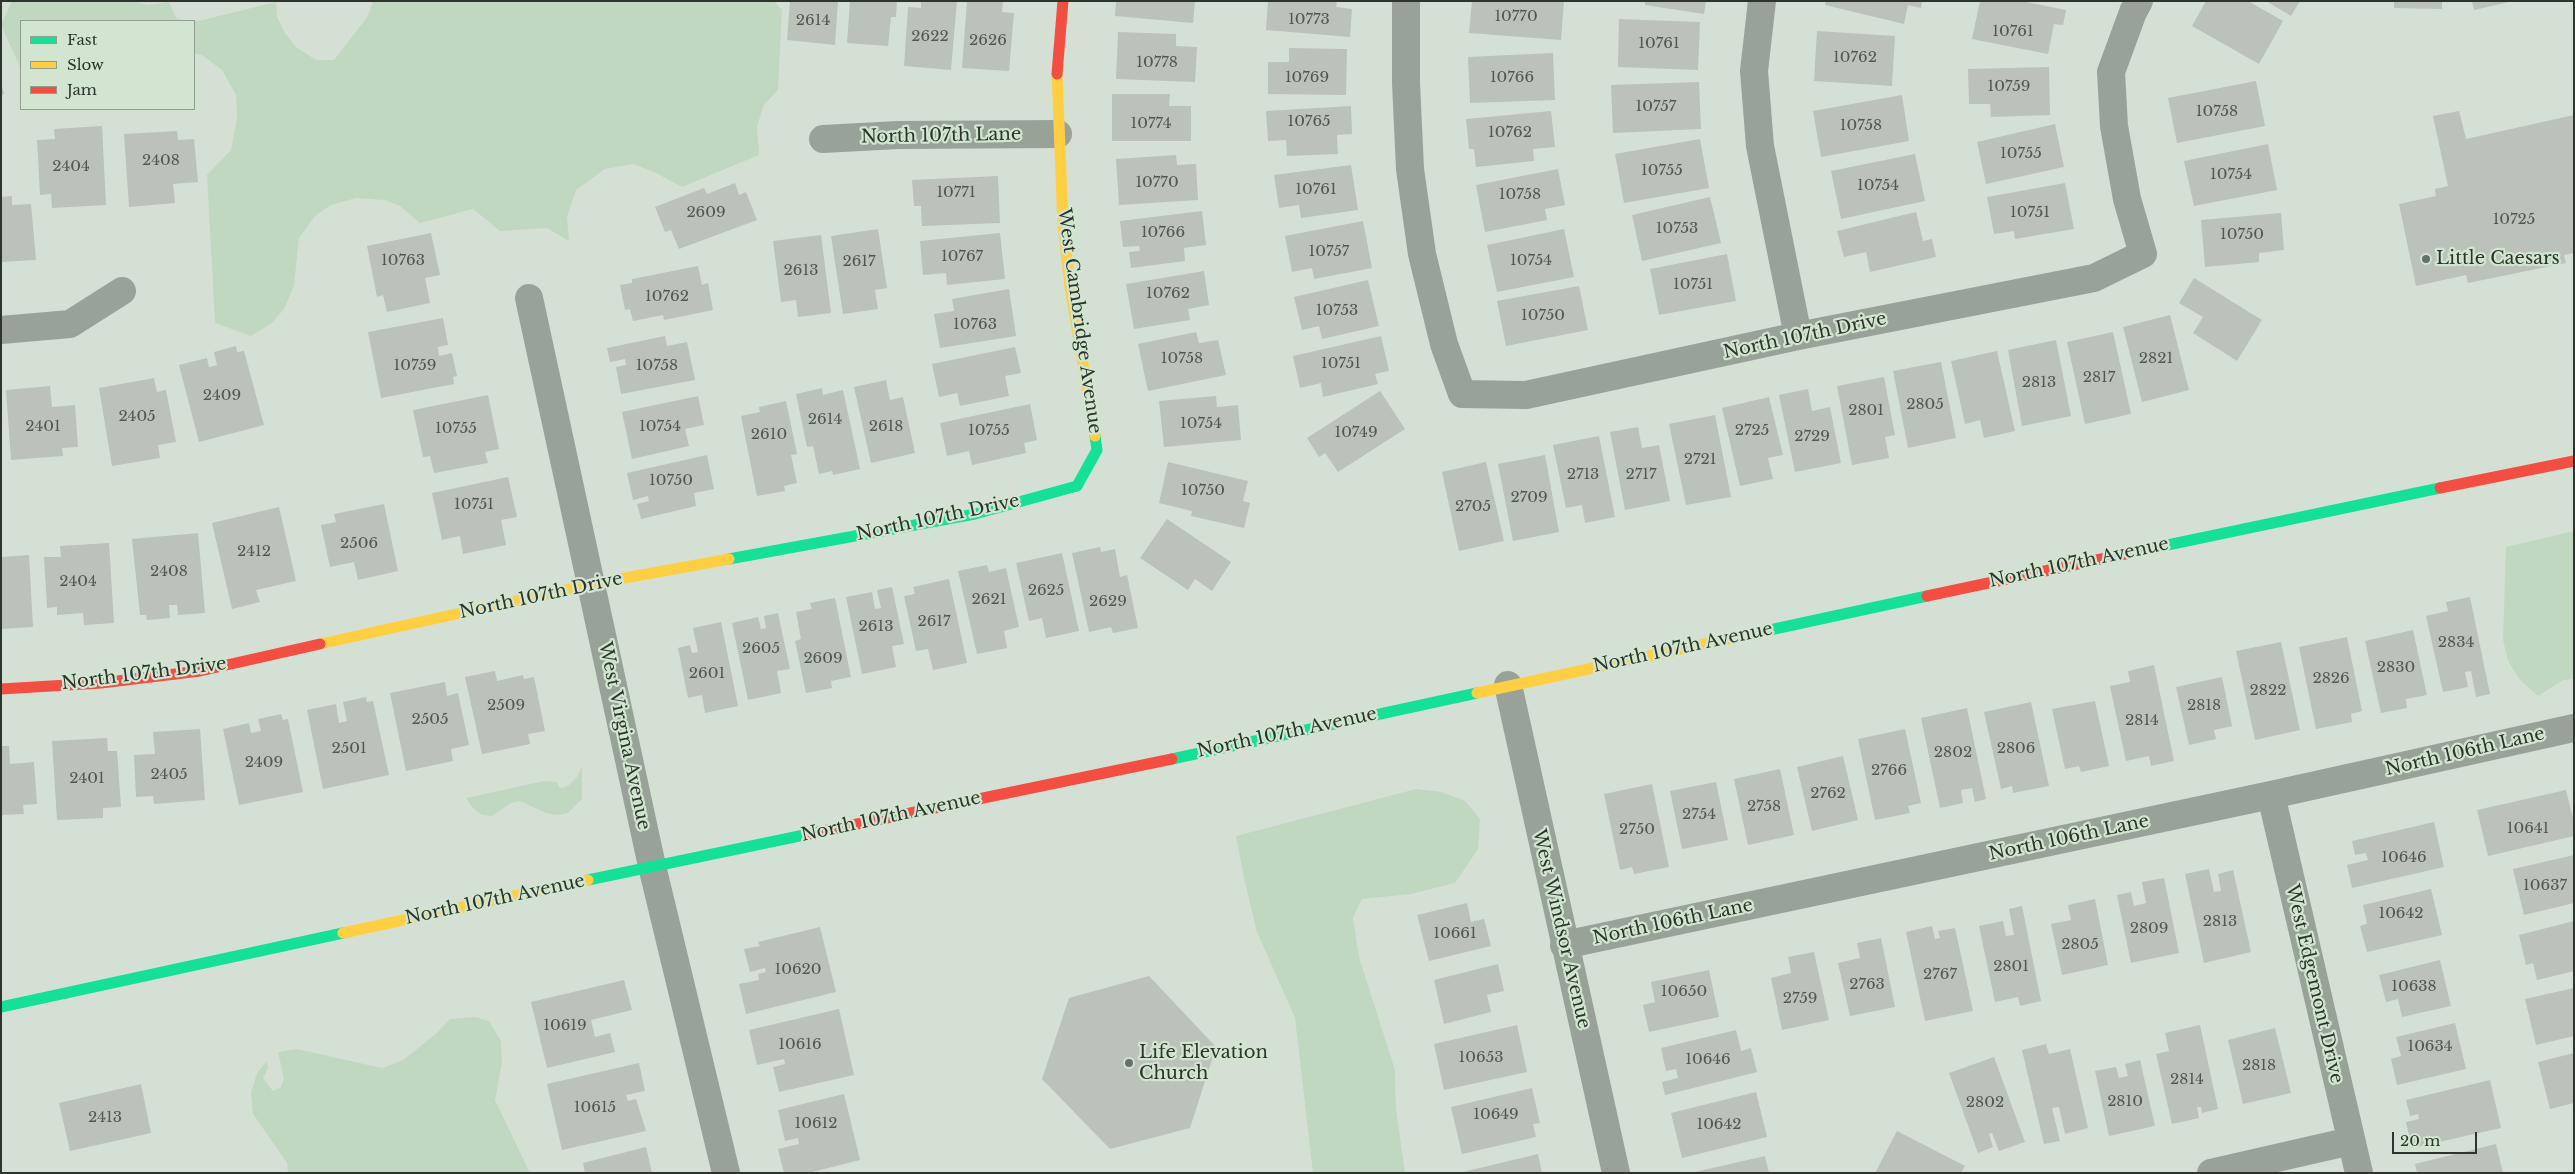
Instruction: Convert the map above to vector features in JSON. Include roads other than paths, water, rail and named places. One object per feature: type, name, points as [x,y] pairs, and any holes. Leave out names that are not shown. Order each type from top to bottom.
[{"type":"main road","name":"West Cambridge Avenue","points":[[1062,1],[1058,61],[1058,134],[1063,225],[1070,287],[1097,450],[1078,486]]},
{"type":"main road","name":"North 107th Avenue","points":[[1,1007],[652,866],[1150,763],[2175,542],[2574,461]]},
{"type":"main road","name":"North 107th Drive","points":[[1,689],[101,683],[200,670],[592,584],[975,514],[1078,486]]},
{"type":"street","name":"North 107th Drive","points":[[1406,1],[1406,83],[1410,169],[1421,244],[1444,344],[1462,394],[1526,396],[1798,336],[2094,278],[2143,254],[2127,199],[2114,126],[2112,72],[2133,12],[2140,1]]},
{"type":"street","points":[[1762,1],[1754,71],[1760,146],[1798,336]]},
{"type":"street","name":"North 107th Lane","points":[[823,139],[898,135],[1058,134]]},
{"type":"street","points":[[1,330],[70,324],[122,291]]},
{"type":"street","name":"West Virgina Avenue","points":[[529,298],[652,866],[726,1173]]},
{"type":"street","name":"West Windsor Avenue","points":[[1508,685],[1564,945],[1616,1173]]},
{"type":"street","name":"North 106th Lane","points":[[1564,945],[2271,796],[2574,728]]},
{"type":"street","name":"West Edgemont Drive","points":[[2271,796],[2359,1173]]},
{"type":"street","points":[[2211,1173],[2351,1141]]},
{"type":"place","name":"Little Caesars","points":[[2426,259]]},
{"type":"place","name":"Life Elevation Church","points":[[1129,1063]]}]
